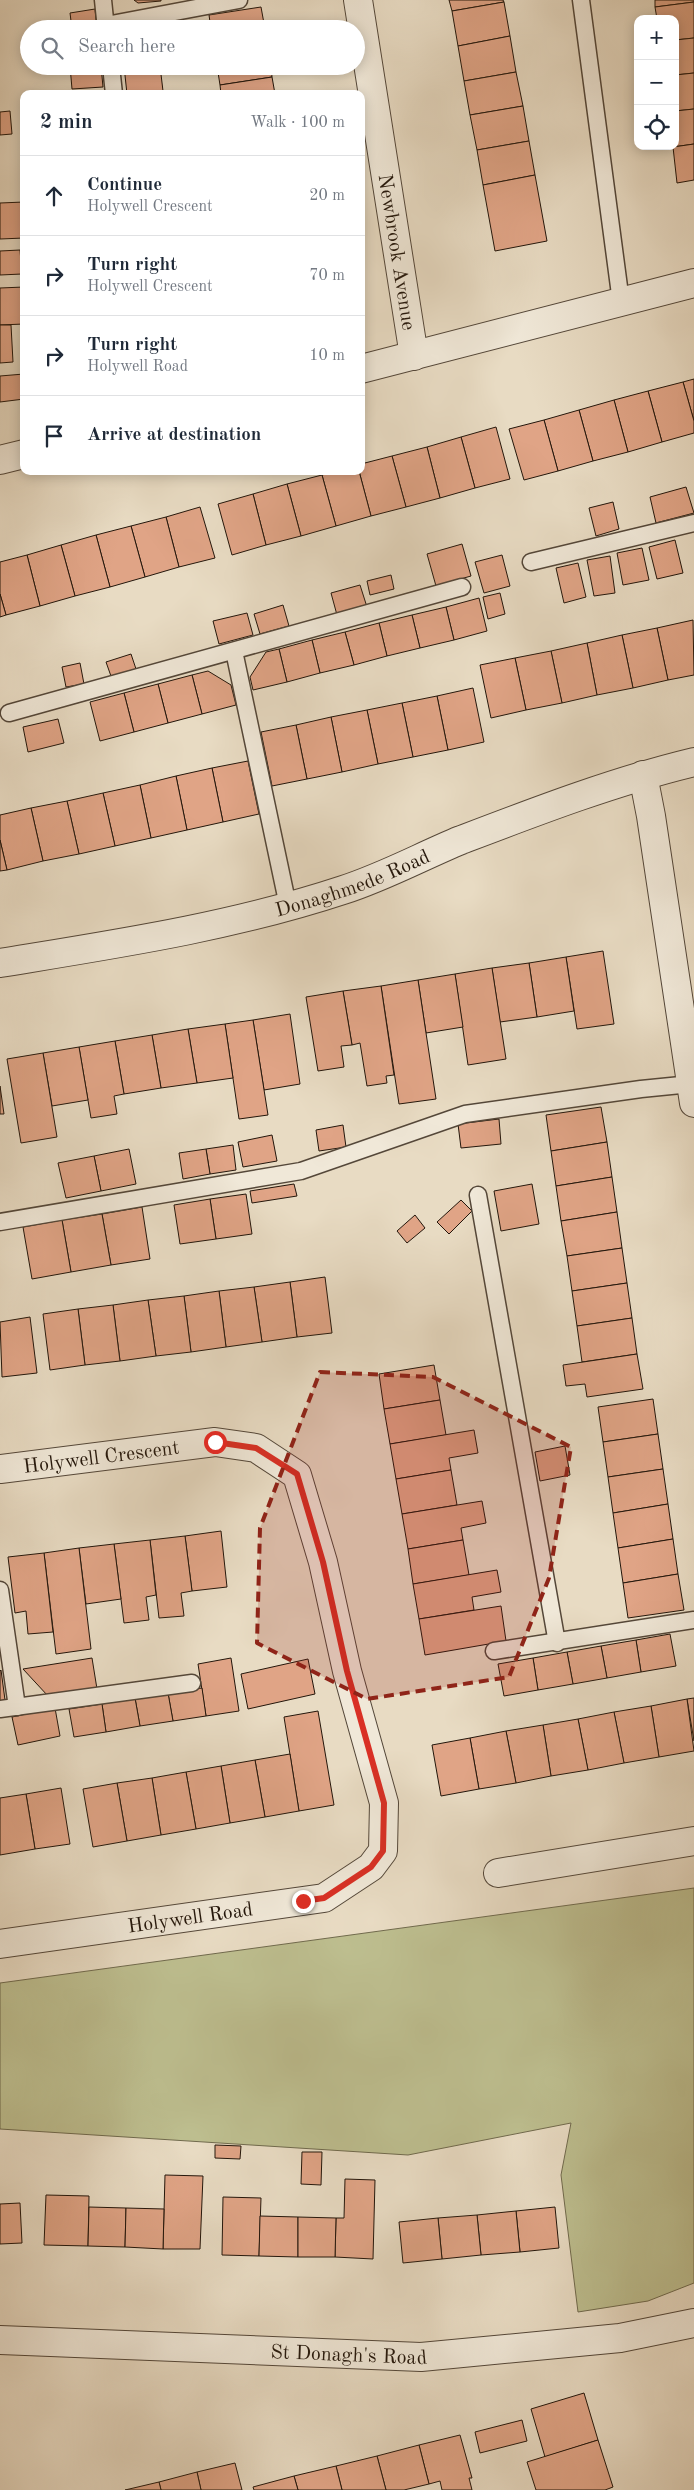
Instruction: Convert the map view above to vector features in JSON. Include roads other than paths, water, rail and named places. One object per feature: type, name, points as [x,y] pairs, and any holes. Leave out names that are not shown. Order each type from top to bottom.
[{"type":"street","name":"Newbrook Avenue","points":[[358,0],[361,20]]},
{"type":"street","name":"Newbrook Avenue","points":[[365,44],[414,356]]},
{"type":"street","name":"Newbrook Avenue","points":[[365,368],[694,283]]},
{"type":"street","points":[[0,460],[20,455]]},
{"type":"street","name":"Donaghmede Road","points":[[0,963],[185,932],[256,916],[344,890],[461,840],[643,774],[694,762]]},
{"type":"street","points":[[643,774],[693,1094]]},
{"type":"street","name":"Holywell Crescent","points":[[0,1469],[215,1442],[256,1448],[297,1474],[323,1562],[347,1671],[384,1803],[383,1851],[371,1867]]},
{"type":"street","points":[[498,1873],[694,1841]]},
{"type":"street","name":"Holywell Road","points":[[0,1944],[324,1898],[371,1867]]},
{"type":"street","name":"St Donagh's Road","points":[[0,2340],[421,2357],[620,2338],[694,2323]]},
{"type":"lane","points":[[103,0],[105,20]]},
{"type":"lane","points":[[140,20],[239,0]]},
{"type":"lane","points":[[580,0],[621,302]]},
{"type":"lane","points":[[111,75],[113,90]]},
{"type":"lane","points":[[531,562],[694,523]]},
{"type":"lane","points":[[9,713],[462,587]]},
{"type":"lane","points":[[234,651],[288,906]]},
{"type":"lane","points":[[0,1222],[301,1171],[465,1114],[641,1089],[693,1094]]},
{"type":"lane","points":[[478,1195],[556,1643]]},
{"type":"lane","points":[[0,1590],[17,1707]]},
{"type":"lane","points":[[494,1651],[556,1643],[694,1620]]},
{"type":"lane","points":[[0,1709],[192,1682]]}]
